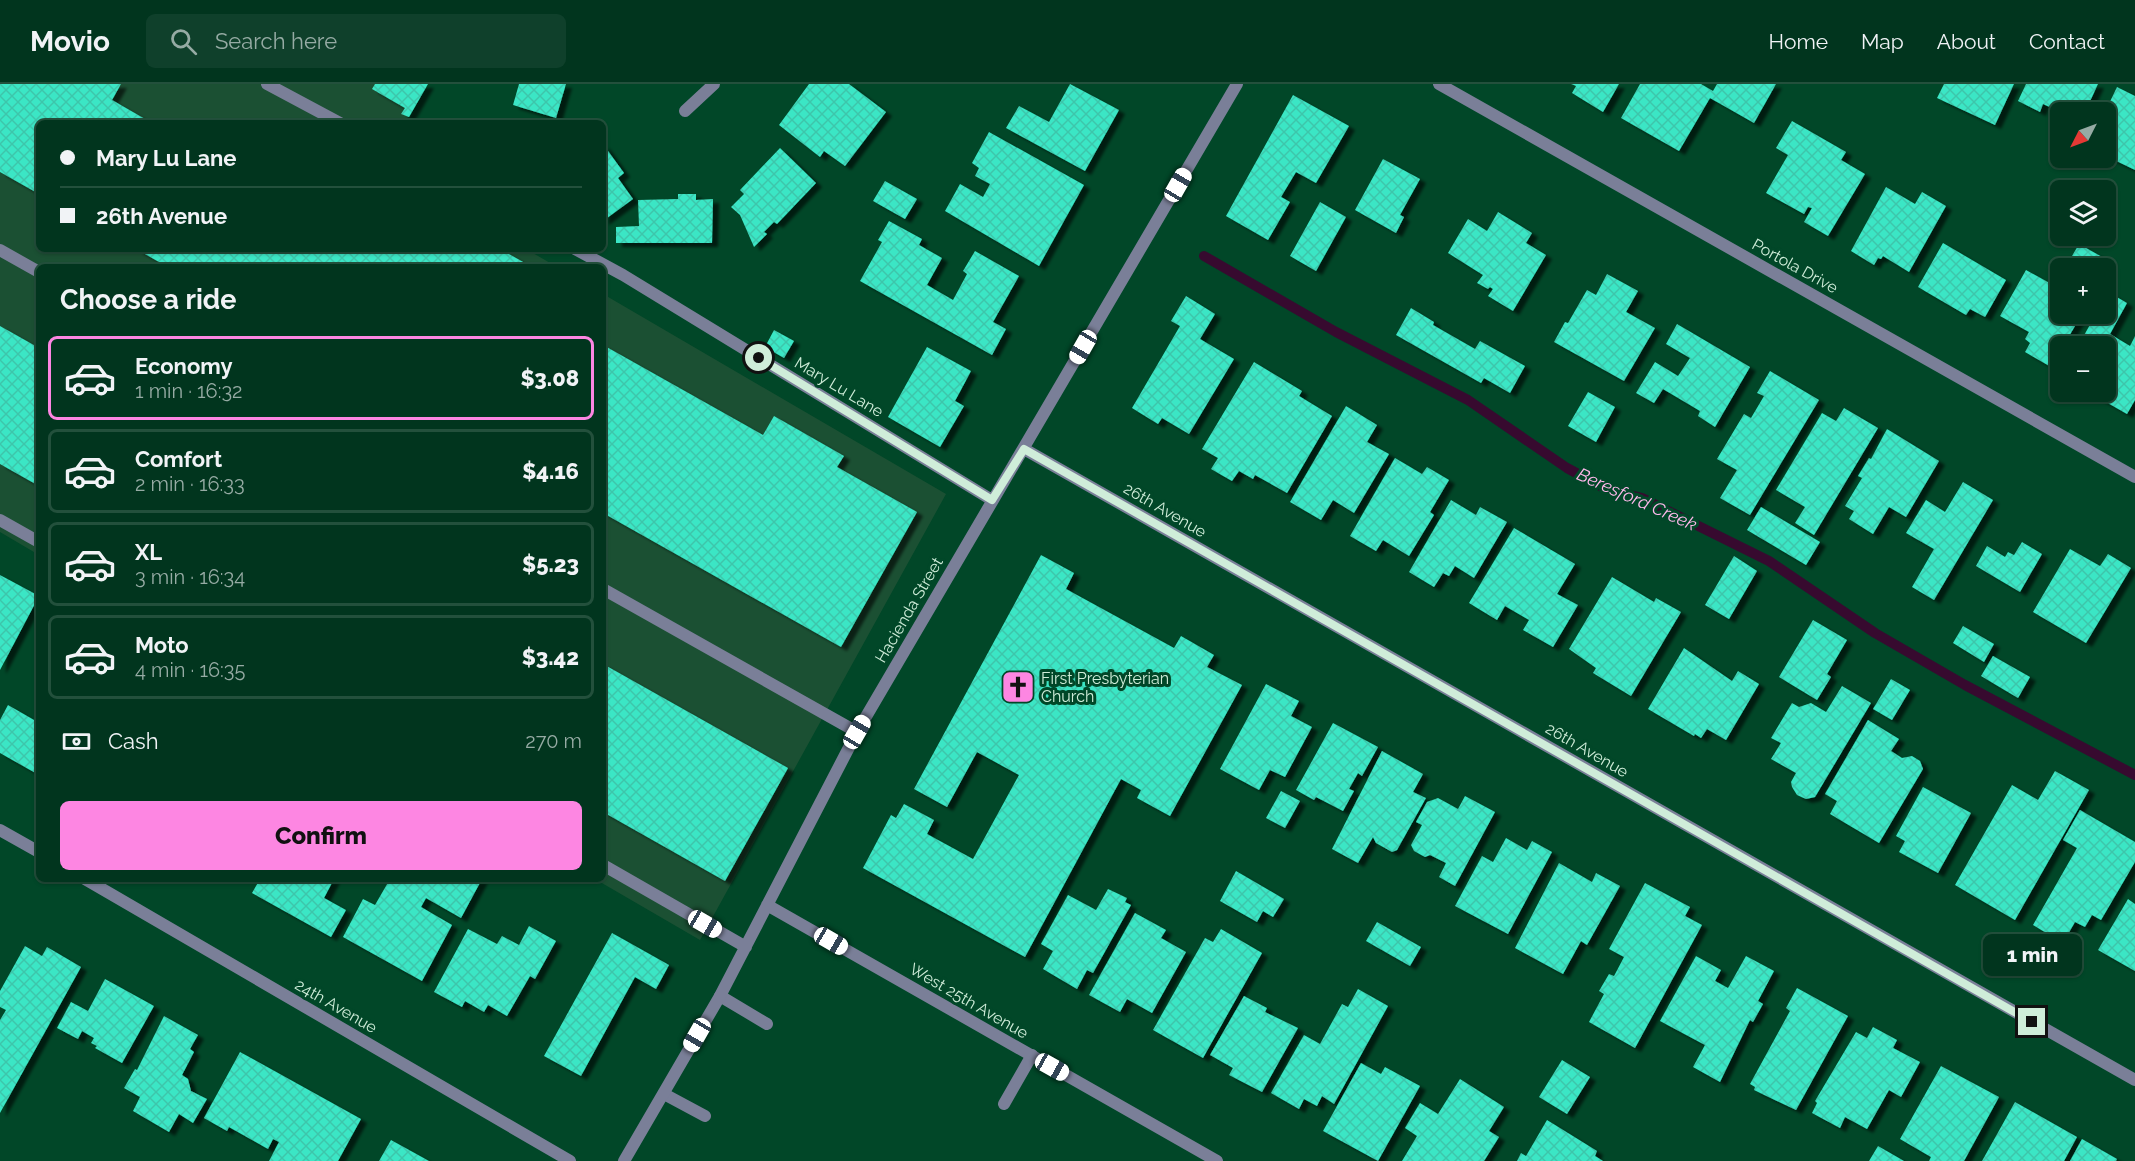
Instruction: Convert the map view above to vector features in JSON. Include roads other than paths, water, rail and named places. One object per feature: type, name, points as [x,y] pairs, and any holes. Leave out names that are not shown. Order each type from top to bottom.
[{"type":"street","points":[[267,84],[334,120]]},
{"type":"street","points":[[685,111],[714,84]]},
{"type":"street","name":"Hacienda Street","points":[[624,1161],[720,996],[857,732],[1237,84]]},
{"type":"street","name":"Portola Drive","points":[[1439,84],[2135,477]]},
{"type":"street","points":[[0,250],[36,270]]},
{"type":"street","name":"Mary Lu Lane","points":[[581,252],[603,264]]},
{"type":"street","name":"Mary Lu Lane","points":[[606,266],[992,500]]},
{"type":"street","name":"26th Avenue","points":[[1024,449],[2135,1080]]},
{"type":"street","points":[[0,520],[36,540]]},
{"type":"street","points":[[606,591],[857,732]]},
{"type":"street","points":[[0,830],[36,850]]},
{"type":"street","points":[[606,867],[746,947]]},
{"type":"street","name":"24th Avenue","points":[[90,882],[570,1161]]},
{"type":"street","name":"West 25th Avenue","points":[[767,905],[1217,1161]]},
{"type":"street","points":[[720,996],[767,1024]]},
{"type":"street","points":[[1004,1104],[1032,1055]]},
{"type":"street","points":[[664,1094],[705,1116]]},
{"type":"waterway","name":"Beresford Creek","points":[[1204,256],[1336,332],[1468,400],[1567,468],[1606,489],[1642,498],[1769,561],[1875,633],[1965,685],[2135,775]]},
{"type":"place","name":"First Presbyterian Church","points":[[1018,687]]}]
